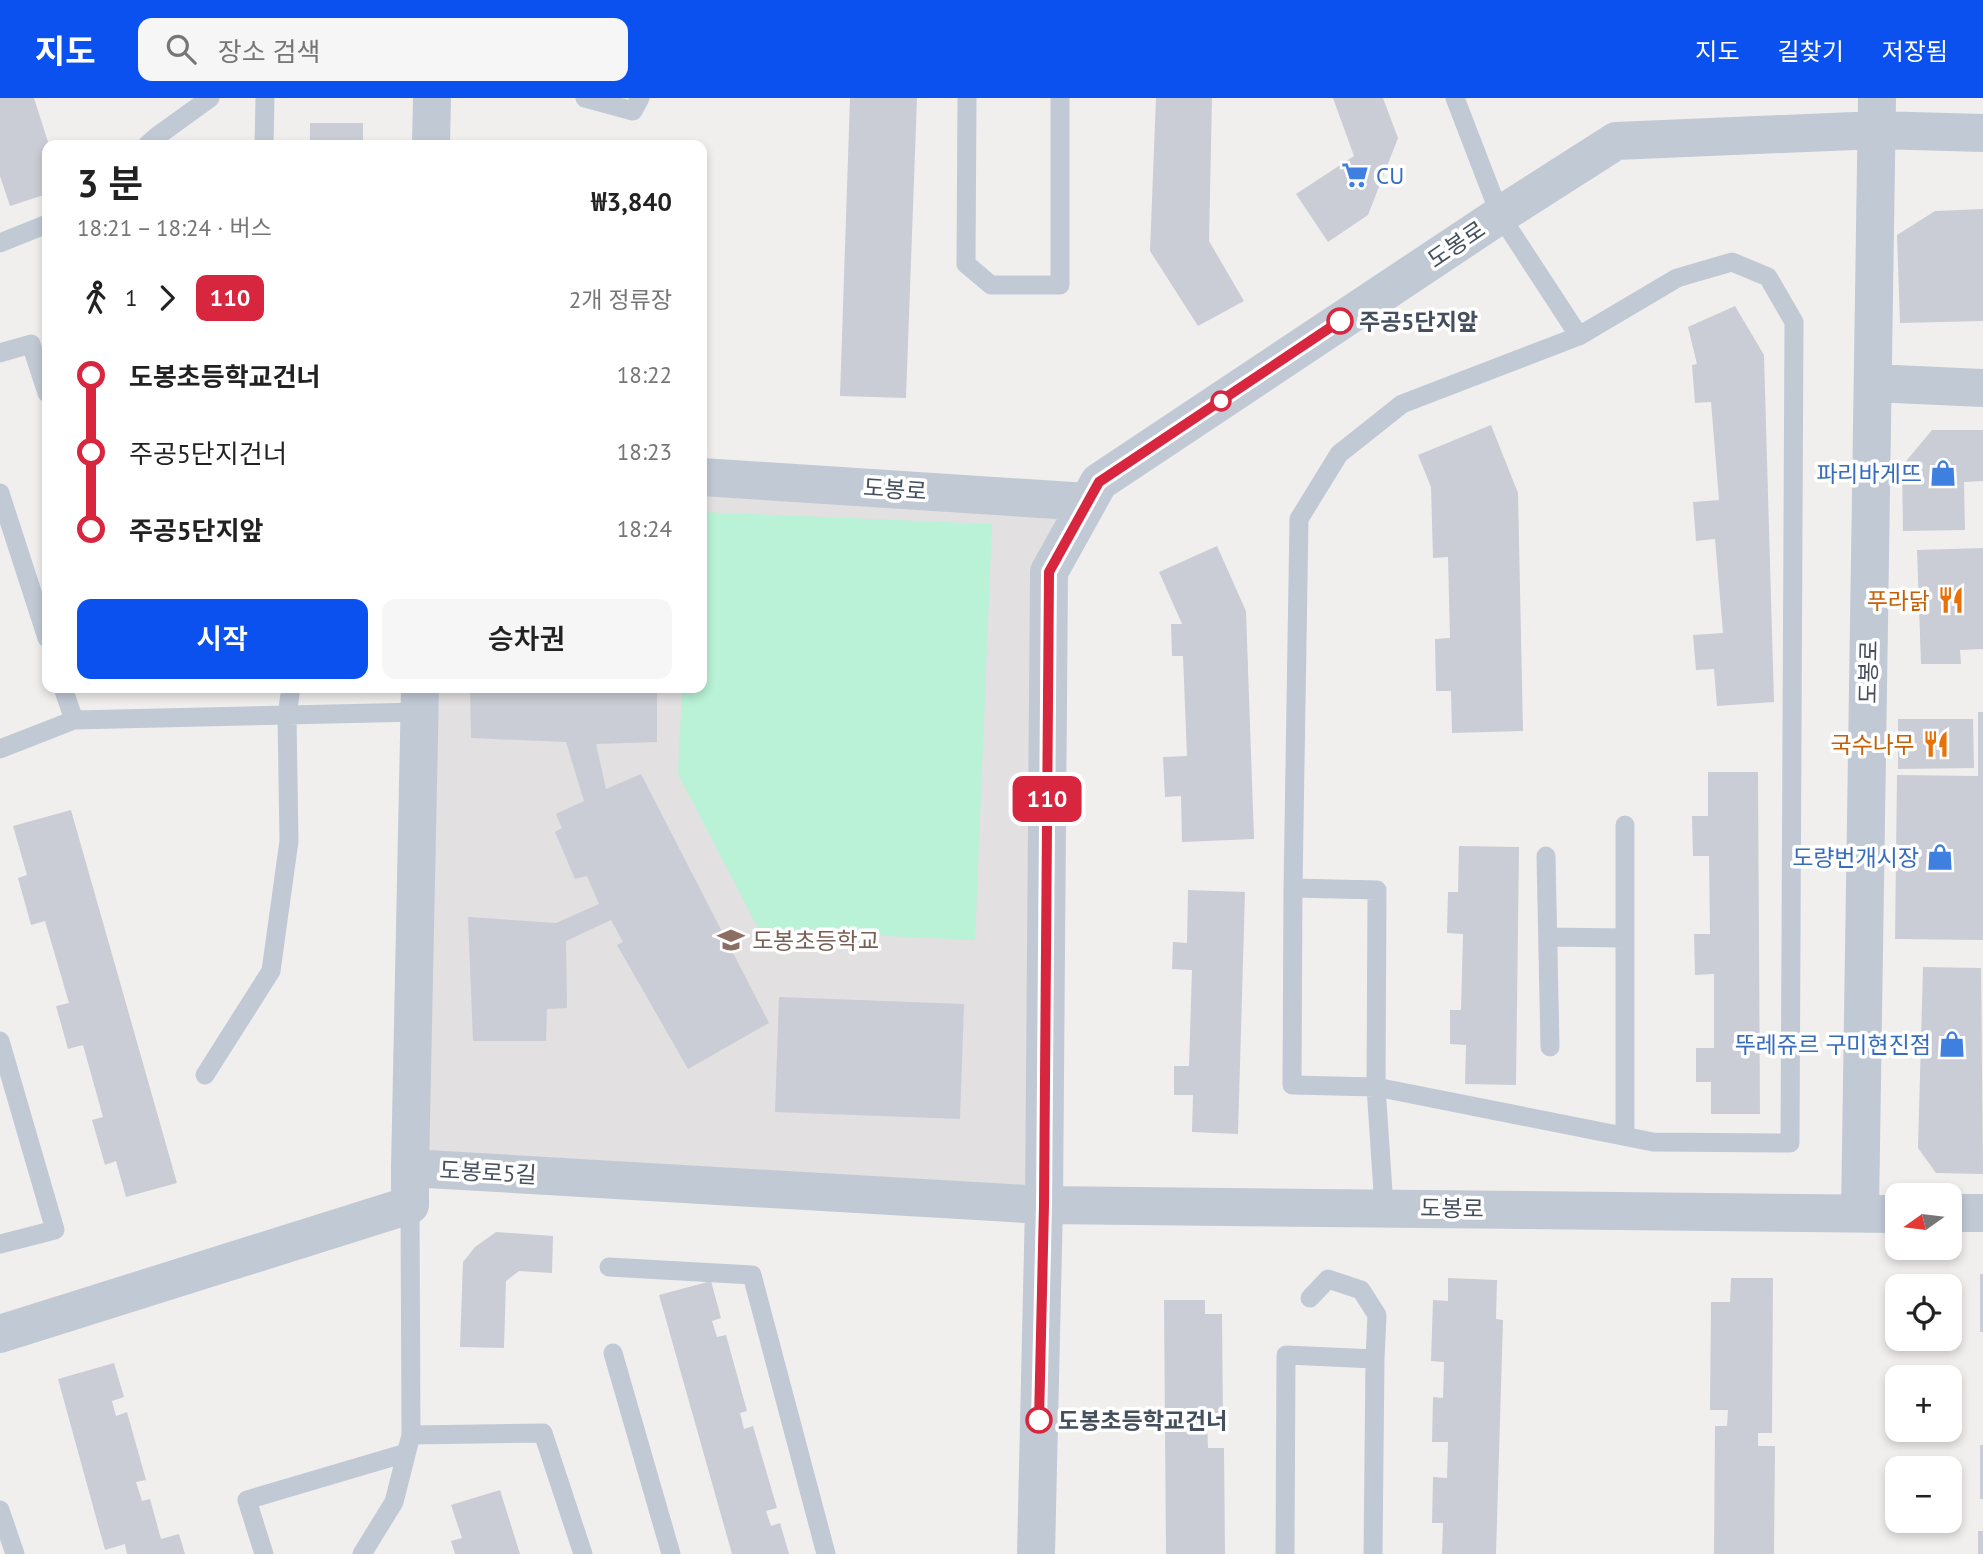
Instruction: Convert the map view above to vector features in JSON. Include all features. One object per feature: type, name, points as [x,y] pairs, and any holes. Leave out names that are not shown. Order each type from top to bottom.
[{"type":"street","points":[[431,140],[432,98]]},
{"type":"street","name":"도봉로","points":[[1860,1213],[1877,114]]},
{"type":"street","name":"도봉로","points":[[1036,1554],[1044,1205],[1049,572],[1099,482],[1616,141],[1877,114],[1983,133]]},
{"type":"street","points":[[1873,383],[1983,388]]},
{"type":"street","name":"도봉로","points":[[707,477],[1088,502]]},
{"type":"street","name":"도봉로5길","points":[[420,700],[410,1168],[1044,1205]]},
{"type":"street","points":[[0,1334],[410,1205],[410,1168]]},
{"type":"street","name":"도봉로","points":[[1044,1205],[1885,1214]]},
{"type":"street","points":[[1962,1213],[1983,1213]]},
{"type":"lane","points":[[153,140],[210,98]]},
{"type":"lane","points":[[264,140],[265,98]]},
{"type":"lane","points":[[585,98],[633,111],[640,98]]},
{"type":"lane","points":[[967,98],[966,264],[991,285],[1060,285],[1060,98]]},
{"type":"lane","points":[[1455,98],[1500,215],[1579,336]]},
{"type":"lane","points":[[0,243],[42,226]]},
{"type":"lane","points":[[1732,262],[1768,277],[1794,322],[1790,1143],[1653,1142],[1376,1087],[1292,1085],[1293,888],[1299,519],[1339,454],[1402,404],[1579,336],[1677,278],[1732,262]]},
{"type":"lane","points":[[0,353],[31,344],[42,378]]},
{"type":"lane","points":[[0,492],[42,622]]},
{"type":"lane","points":[[65,693],[74,720]]},
{"type":"lane","points":[[205,1075],[271,971],[289,841],[287,715],[290,693]]},
{"type":"lane","points":[[0,750],[74,720],[287,715],[420,700]]},
{"type":"lane","points":[[1625,825],[1625,1136]]},
{"type":"lane","points":[[1546,856],[1550,1047]]},
{"type":"lane","points":[[1293,888],[1377,890],[1376,1087],[1384,1207]]},
{"type":"lane","points":[[1548,937],[1625,938]]},
{"type":"lane","points":[[0,1041],[55,1230],[0,1244]]},
{"type":"lane","points":[[364,1553],[394,1502],[409,1444],[410,1205]]},
{"type":"lane","points":[[610,1266],[752,1275],[826,1554]]},
{"type":"lane","points":[[1310,1298],[1328,1279],[1361,1290],[1377,1315],[1373,1554]]},
{"type":"lane","points":[[613,1353],[671,1554]]},
{"type":"lane","points":[[1285,1554],[1286,1355],[1376,1359]]},
{"type":"lane","points":[[264,1554],[247,1500],[409,1444],[543,1433],[583,1554]]},
{"type":"lane","points":[[0,1510],[15,1554]]},
{"type":"shaded area","name":"도봉초등학교","points":[[707,477],[1088,502],[1049,572],[1044,1205],[410,1168],[420,693],[707,693]]},
{"type":"green space","points":[[707,512],[992,524],[975,940],[759,930],[678,774],[682,693],[707,693]]},
{"type":"building","points":[[0,98],[34,98],[47,140],[42,140],[42,196],[10,206],[0,176]]},
{"type":"building","points":[[850,98],[917,98],[906,398],[840,396]]},
{"type":"building","points":[[1156,98],[1212,98],[1209,241],[1244,301],[1198,326],[1150,251]]},
{"type":"building","name":"CU","points":[[1333,98],[1383,98],[1398,138],[1368,215],[1328,242],[1296,194],[1354,156]]},
{"type":"building","points":[[310,123],[363,123],[363,140],[310,140]]},
{"type":"building","points":[[1983,209],[1983,321],[1900,323],[1897,235],[1935,211]]},
{"type":"building","points":[[1735,306],[1764,355],[1774,702],[1717,706],[1714,669],[1696,670],[1693,635],[1723,633],[1715,539],[1696,541],[1693,502],[1719,500],[1711,402],[1695,403],[1692,365],[1697,364],[1688,327]]},
{"type":"building","points":[[1491,425],[1518,493],[1523,731],[1452,733],[1451,691],[1436,691],[1435,639],[1450,638],[1448,557],[1433,558],[1431,487],[1418,455]]},
{"type":"building","name":"파리바게뜨","points":[[1932,430],[1983,430],[1983,481],[1964,482],[1965,530],[1903,531],[1902,466]]},
{"type":"building","points":[[1217,546],[1246,611],[1254,839],[1182,842],[1181,796],[1165,797],[1163,757],[1187,756],[1183,656],[1172,656],[1171,624],[1182,624],[1159,572]]},
{"type":"building","name":"푸라닭","points":[[1983,548],[1983,649],[1960,650],[1961,664],[1921,664],[1917,550]]},
{"type":"building","name":"도봉초등학교","points":[[470,693],[657,693],[657,742],[596,744],[606,789],[641,774],[769,1023],[688,1069],[617,945],[623,942],[611,920],[566,941],[567,1008],[547,1009],[546,1041],[473,1041],[468,917],[556,923],[599,904],[587,876],[575,879],[555,832],[562,828],[556,814],[584,801],[566,742],[471,738]]},
{"type":"building","name":"도량번개시장","points":[[1978,712],[1983,712],[1983,940],[1895,939],[1897,775],[1978,776]]},
{"type":"building","name":"국수나무","points":[[1898,719],[1973,719],[1974,768],[1898,769]]},
{"type":"building","points":[[1708,772],[1758,772],[1760,1114],[1711,1114],[1711,1082],[1696,1082],[1696,1048],[1714,1048],[1714,974],[1695,975],[1694,934],[1710,934],[1709,856],[1693,856],[1692,816],[1708,816]]},
{"type":"building","points":[[71,810],[177,1183],[126,1197],[116,1161],[105,1165],[92,1120],[103,1117],[83,1045],[68,1049],[56,1006],[69,1003],[45,921],[31,925],[18,878],[27,875],[13,826]]},
{"type":"building","points":[[1459,846],[1519,847],[1516,1085],[1465,1084],[1466,1045],[1450,1044],[1450,1010],[1461,1010],[1463,934],[1447,933],[1448,892],[1458,892]]},
{"type":"building","points":[[1188,890],[1245,892],[1238,1134],[1192,1132],[1193,1095],[1174,1095],[1174,1066],[1189,1066],[1192,970],[1172,969],[1173,942],[1187,943]]},
{"type":"building","name":"뚜레쥬르 구미현진점","points":[[1923,967],[1981,968],[1983,1174],[1936,1173],[1918,1148]]},
{"type":"building","points":[[779,997],[964,1004],[960,1119],[775,1112]]},
{"type":"building","points":[[496,1232],[553,1236],[552,1273],[519,1271],[506,1281],[504,1348],[460,1347],[463,1262],[475,1247]]},
{"type":"building","points":[[1980,1274],[1983,1274],[1983,1332],[1980,1332]]},
{"type":"building","points":[[1448,1278],[1497,1280],[1496,1319],[1503,1320],[1496,1554],[1442,1554],[1443,1523],[1432,1523],[1433,1477],[1447,1478],[1448,1442],[1432,1442],[1433,1397],[1443,1398],[1444,1362],[1431,1361],[1433,1300],[1448,1301]]},
{"type":"building","points":[[1731,1278],[1773,1278],[1772,1433],[1758,1433],[1758,1446],[1775,1446],[1774,1554],[1714,1554],[1715,1426],[1727,1426],[1728,1410],[1710,1410],[1711,1302],[1730,1302]]},
{"type":"building","points":[[711,1281],[721,1318],[712,1321],[717,1337],[726,1335],[747,1411],[740,1413],[744,1429],[753,1426],[777,1508],[766,1511],[771,1526],[780,1523],[789,1554],[732,1554],[659,1295]]},
{"type":"building","points":[[1164,1300],[1205,1300],[1205,1314],[1222,1314],[1223,1419],[1207,1420],[1208,1448],[1224,1448],[1225,1554],[1166,1554]]},
{"type":"building","points":[[114,1363],[124,1397],[112,1401],[116,1416],[127,1412],[146,1480],[136,1482],[142,1501],[150,1499],[161,1539],[179,1534],[185,1554],[127,1554],[125,1544],[105,1550],[58,1379]]},
{"type":"building","points":[[1980,1445],[1983,1445],[1983,1499],[1980,1499]]},
{"type":"building","points":[[500,1490],[520,1554],[455,1554],[451,1541],[462,1538],[451,1505]]},
{"type":"building","points":[[1978,1531],[1983,1531],[1983,1554],[1978,1554]]},
{"type":"bus line","name":"110","points":[[1039,1420],[1044,1205],[1049,572],[1099,482],[1340,321]]},
{"type":"place","name":"CU","points":[[1355,175]]},
{"type":"place","name":"주공5단지앞","points":[[1340,321]]},
{"type":"place","name":"파리바게뜨","points":[[1943,473]]},
{"type":"place","name":"푸라닭","points":[[1951,600]]},
{"type":"place","name":"국수나무","points":[[1936,744]]},
{"type":"place","name":"도량번개시장","points":[[1940,857]]},
{"type":"place","name":"도봉초등학교","points":[[731,940]]},
{"type":"place","name":"뚜레쥬르 구미현진점","points":[[1952,1044]]},
{"type":"place","name":"도봉초등학교건너","points":[[1039,1420]]}]
